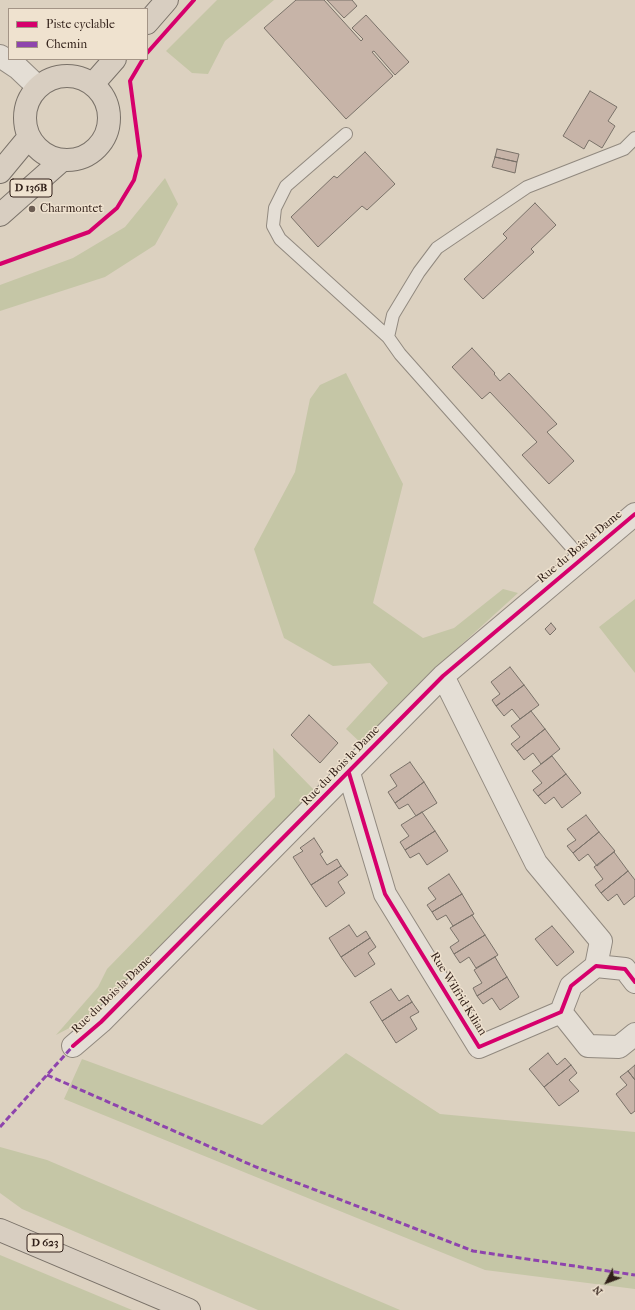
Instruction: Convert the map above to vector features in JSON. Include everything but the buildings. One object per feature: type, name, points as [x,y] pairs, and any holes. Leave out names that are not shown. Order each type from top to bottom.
[{"type":"main road","points":[[148,22],[167,0]]},
{"type":"main road","points":[[93,84],[114,60]]},
{"type":"main road","points":[[65,76],[80,77],[93,84],[102,94],[109,107],[110,121],[107,135],[99,147],[89,156],[75,160],[61,161],[48,156],[37,148],[29,137],[25,124],[25,110],[30,98],[38,87],[51,79],[65,76]]},
{"type":"main road","name":"D 136B","points":[[0,172],[29,137]]},
{"type":"main road","name":"D 136B","points":[[0,215],[61,161]]},
{"type":"main road","name":"D 623","points":[[0,1217],[90,1268]]},
{"type":"main road","name":"D 623","points":[[0,1230],[189,1310]]},
{"type":"street","points":[[0,56],[18,68],[38,87]]},
{"type":"street","name":"Rue du Bois la Dame","points":[[73,1046],[101,1022],[443,676],[635,514]]},
{"type":"street","points":[[443,676],[536,863],[601,941],[596,966],[571,986],[561,1012],[588,1046],[619,1047],[635,1034]]},
{"type":"street","name":"Rue Wilfrid Kilian","points":[[349,772],[385,894],[479,1047],[561,1012]]},
{"type":"street","points":[[596,966],[625,969],[635,982]]},
{"type":"lane","points":[[346,134],[286,186],[275,208],[273,226],[280,239],[388,337],[400,354],[582,559]]},
{"type":"lane","points":[[388,337],[393,315],[419,272],[437,248],[527,188],[624,149],[635,138]]},
{"type":"green space","points":[[217,0],[274,0],[225,41],[208,74],[192,73],[166,51]]},
{"type":"green space","points":[[165,178],[178,204],[155,245],[105,277],[0,311],[0,285],[73,258],[125,227]]},
{"type":"green space","points":[[346,373],[403,484],[373,603],[423,638],[454,628],[503,589],[518,593],[451,654],[361,743],[346,729],[388,683],[370,663],[333,666],[284,638],[254,549],[295,472],[310,399],[320,385]]},
{"type":"green space","points":[[635,599],[635,673],[599,627]]},
{"type":"green space","points":[[273,748],[315,791],[98,1013],[56,1035],[98,987],[107,969],[275,797]]},
{"type":"green space","points":[[346,1053],[440,1114],[635,1132],[635,1289],[485,1270],[64,1099],[82,1059],[262,1125]]},
{"type":"green space","points":[[0,1147],[47,1160],[400,1310],[258,1310],[22,1209],[0,1193]]},
{"type":"green space","points":[[0,1255],[132,1310],[0,1310]]},
{"type":"marked path","points":[[0,1127],[73,1046]]},
{"type":"marked path","points":[[47,1075],[256,1167],[473,1251],[635,1275]]},
{"type":"cycle path","points":[[148,52],[194,0]]},
{"type":"cycle path","points":[[0,264],[89,232],[117,208],[134,180],[140,156],[130,81],[142,60]]},
{"type":"cycle path","points":[[73,1046],[101,1022],[443,676],[635,514]]},
{"type":"cycle path","points":[[349,773],[385,894],[479,1047],[561,1012],[571,986],[596,966],[625,969],[635,982]]},
{"type":"place","name":"Charmontet","points":[[32,209]]}]
